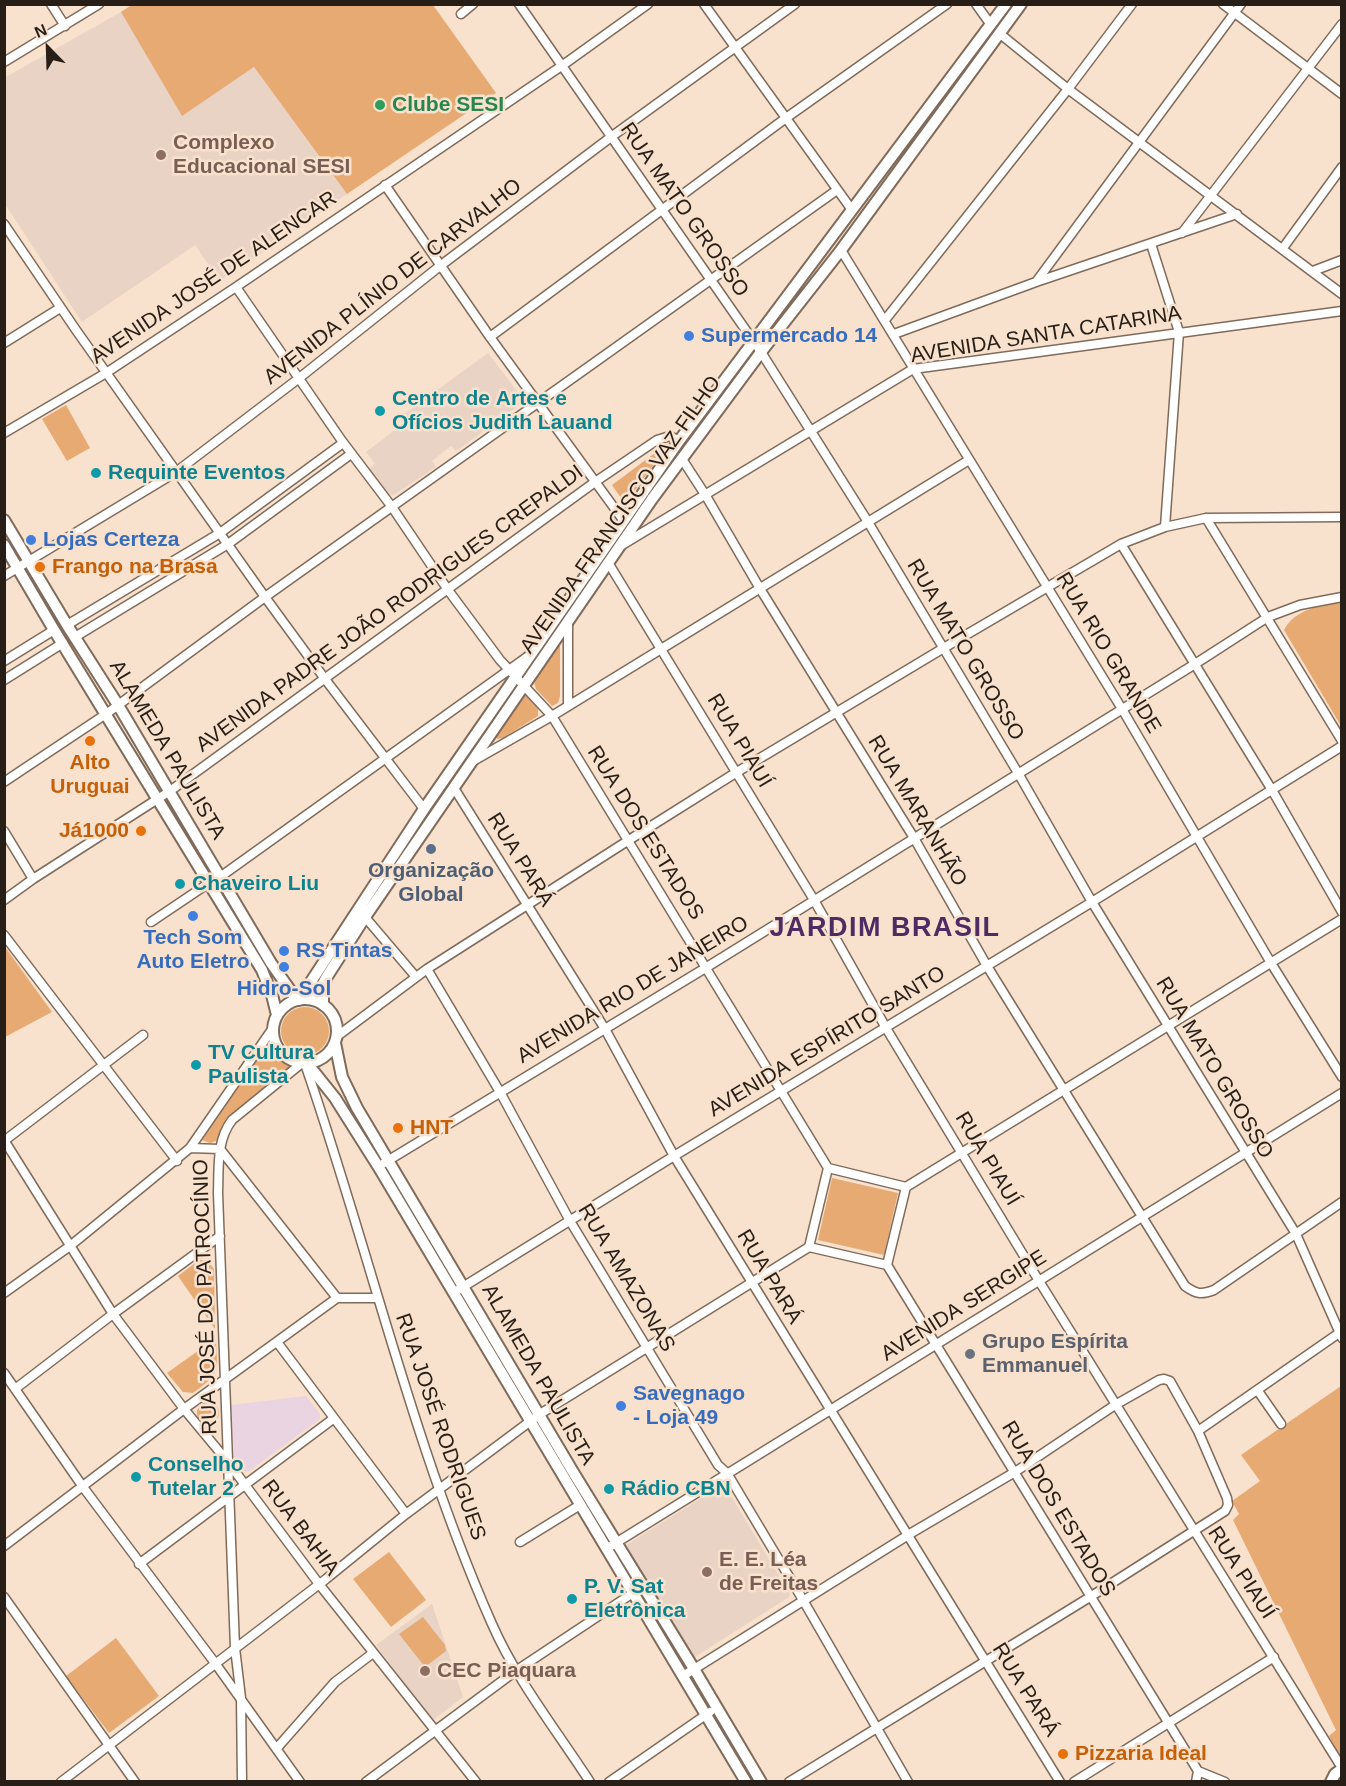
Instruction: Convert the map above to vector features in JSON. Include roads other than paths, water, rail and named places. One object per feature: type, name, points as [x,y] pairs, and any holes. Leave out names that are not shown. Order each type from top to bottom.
[{"type":"main road","name":"AVENIDA FRANCISCO VAZ FILHO","points":[[323,1005],[323,984],[365,917],[682,459],[761,352],[841,250],[995,29],[1006,4]]},
{"type":"main road","name":"AVENIDA FRANCISCO VAZ FILHO","points":[[298,1000],[512,674],[533,653],[679,441],[852,210],[995,29],[1021,4]]},
{"type":"main road","name":"ALAMEDA PAULISTA","points":[[4,520],[170,791],[271,963],[298,1000]]},
{"type":"main road","name":"ALAMEDA PAULISTA","points":[[4,545],[262,970],[277,1016]]},
{"type":"main road","points":[[298,1000],[315,1001],[323,1005],[334,1018],[336,1040],[324,1057],[305,1063],[284,1056],[277,1048],[273,1038],[277,1016],[289,1003],[298,1000]]},
{"type":"main road","name":"ALAMEDA PAULISTA","points":[[336,1040],[342,1077],[348,1094],[761,1782]]},
{"type":"main road","name":"ALAMEDA PAULISTA","points":[[305,1063],[335,1098],[378,1166],[746,1782]]},
{"type":"main road","points":[[1321,1782],[1337,1773]]},
{"type":"street","points":[[51,4],[65,26]]},
{"type":"street","points":[[4,63],[99,4]]},
{"type":"street","points":[[461,14],[473,4]]},
{"type":"street","name":"RUA MATO GROSSO","points":[[519,4],[761,352],[868,522],[1018,773],[1092,903],[1296,1234],[1340,1334]]},
{"type":"street","name":"AVENIDA JOSÉ DE ALENCAR","points":[[4,433],[106,373],[236,287],[563,65],[648,4]]},
{"type":"street","points":[[704,4],[852,210]]},
{"type":"street","name":"AVENIDA PLÍNIO DE CARVALHO","points":[[4,576],[176,472],[440,266],[611,137],[795,4]]},
{"type":"street","points":[[490,337],[786,118],[947,4]]},
{"type":"street","points":[[976,4],[995,29],[1068,89],[1283,248],[1341,294]]},
{"type":"street","points":[[885,320],[1068,89],[1132,4]]},
{"type":"street","points":[[1223,4],[1341,94]]},
{"type":"street","points":[[1036,282],[1241,4]]},
{"type":"street","points":[[1182,234],[1341,24]]},
{"type":"street","points":[[1283,248],[1341,167]]},
{"type":"street","points":[[385,185],[490,337],[623,520]]},
{"type":"street","points":[[4,782],[106,714],[265,597],[837,190]]},
{"type":"street","points":[[894,334],[1036,282],[1237,214]]},
{"type":"street","points":[[4,224],[60,308],[265,597],[424,809]]},
{"type":"street","points":[[1151,244],[1179,332],[1165,527]]},
{"type":"street","name":"RUA RIO GRANDE","points":[[841,250],[1122,710],[1341,1077]]},
{"type":"street","points":[[1313,271],[1341,260]]},
{"type":"street","name":"RUA DOS ESTADOS","points":[[236,287],[298,379],[392,507],[448,590],[500,660],[552,716],[828,1168]]},
{"type":"street","points":[[4,342],[60,308]]},
{"type":"street","name":"AVENIDA SANTA CATARINA","points":[[622,545],[913,369],[1341,311]]},
{"type":"street","name":"AVENIDA PADRE JOÃO RODRIGUES CREPALDI","points":[[4,900],[170,791],[595,482],[657,440],[670,436],[679,441]]},
{"type":"street","points":[[67,625],[220,533],[343,443]]},
{"type":"street","points":[[75,637],[228,544],[351,454]]},
{"type":"street","name":"RUA MARANHÃO","points":[[682,459],[914,838],[987,966],[1185,1286],[1195,1293],[1204,1294],[1214,1290],[1296,1234]]},
{"type":"street","points":[[475,760],[552,716],[568,704],[969,460]]},
{"type":"street","points":[[336,1040],[427,969],[526,905],[737,772],[1121,544],[1165,527],[1206,518],[1341,517]]},
{"type":"street","points":[[1206,518],[1341,741]]},
{"type":"street","points":[[1121,544],[1272,789],[1341,912]]},
{"type":"street","name":"RUA PIAUÍ","points":[[609,564],[814,900],[886,1028],[1039,1281],[1193,1531],[1274,1657],[1337,1773]]},
{"type":"street","name":"AVENIDA RIO DE JANEIRO","points":[[378,1166],[706,967],[1268,617],[1300,605],[1341,597]]},
{"type":"street","points":[[568,623],[568,704]]},
{"type":"street","points":[[4,661],[54,630]]},
{"type":"street","points":[[4,680],[63,644]]},
{"type":"street","points":[[498,678],[500,660]]},
{"type":"street","points":[[220,877],[498,678],[512,674]]},
{"type":"street","name":"AVENIDA ESPÍRITO SANTO","points":[[453,1293],[674,1156],[1092,903],[1341,746]]},
{"type":"street","name":"RUA PARÁ","points":[[454,788],[605,1029],[674,1156],[1060,1782]]},
{"type":"street","points":[[4,831],[33,879]]},
{"type":"street","points":[[151,922],[209,883]]},
{"type":"street","points":[[365,917],[416,977]]},
{"type":"street","points":[[61,1782],[530,1421],[809,1246],[828,1168],[906,1187],[1341,919]]},
{"type":"street","points":[[4,935],[177,1161]]},
{"type":"street","name":"RUA AMAZONAS","points":[[427,969],[500,1092],[570,1221],[718,1465],[727,1473],[908,1782]]},
{"type":"street","points":[[4,1293],[70,1246],[177,1161],[190,1148],[273,1028]]},
{"type":"street","points":[[5,1140],[143,1035]]},
{"type":"street","name":"RUA JOSÉ DO PATROCÍNIO","points":[[242,1782],[241,1698],[235,1648],[229,1496],[219,1149],[224,1132],[232,1120],[305,1063]]},
{"type":"street","name":"RUA JOSÉ RODRIGUES","points":[[305,1063],[439,1490],[492,1625],[517,1670],[590,1782]]},
{"type":"street","name":"AVENIDA SERGIPE","points":[[606,1549],[1341,1093]]},
{"type":"street","name":"RUA BAHIA","points":[[5,1140],[113,1314],[319,1584],[476,1782]]},
{"type":"street","points":[[190,1148],[219,1149],[337,1298]]},
{"type":"street","points":[[809,1246],[887,1265],[906,1187]]},
{"type":"street","points":[[1296,1234],[1341,1203]]},
{"type":"street","points":[[15,1389],[220,1236]]},
{"type":"street","name":"RUA DOS ESTADOS","points":[[887,1265],[1198,1771]]},
{"type":"street","points":[[4,1545],[184,1409],[337,1298],[378,1298]]},
{"type":"street","points":[[1198,1431],[1340,1334]]},
{"type":"street","points":[[277,1342],[406,1515]]},
{"type":"street","points":[[4,1372],[83,1487],[241,1698],[300,1782]]},
{"type":"street","points":[[683,1676],[908,1535],[1016,1472],[1115,1405],[1159,1380],[1170,1381],[1198,1431],[1228,1505],[1225,1511],[789,1782]]},
{"type":"street","points":[[1258,1391],[1281,1424]]},
{"type":"street","points":[[139,1564],[333,1419]]},
{"type":"street","points":[[520,1542],[580,1505]]},
{"type":"street","points":[[366,1782],[517,1670],[633,1593]]},
{"type":"street","points":[[4,1597],[135,1782]]},
{"type":"street","points":[[277,1748],[335,1682],[373,1653]]},
{"type":"street","points":[[1074,1782],[1274,1657]]},
{"type":"street","points":[[609,1782],[717,1707]]},
{"type":"street","points":[[1196,1782],[1198,1771],[1225,1782]]},
{"type":"place","name":"Clube SESI","points":[[380,105]]},
{"type":"place","name":"Complexo Educacional SESI","points":[[161,155]]},
{"type":"place","name":"Supermercado 14","points":[[689,336]]},
{"type":"place","name":"Centro de Artes e Ofícios Judith Lauand","points":[[380,411]]},
{"type":"place","name":"Requinte Eventos","points":[[96,473]]},
{"type":"place","name":"Lojas Certeza","points":[[31,540]]},
{"type":"place","name":"Frango na Brasa","points":[[40,567]]},
{"type":"place","name":"Alto Uruguai","points":[[90,741]]},
{"type":"place","name":"Já1000","points":[[141,831]]},
{"type":"place","name":"Organização Global","points":[[431,849]]},
{"type":"place","name":"Chaveiro Liu","points":[[180,884]]},
{"type":"place","name":"Tech Som Auto Eletro","points":[[193,916]]},
{"type":"place","name":"RS Tintas","points":[[284,951]]},
{"type":"place","name":"Hidro-Sol","points":[[284,967]]},
{"type":"place","name":"TV Cultura Paulista","points":[[196,1065]]},
{"type":"place","name":"HNT","points":[[398,1128]]},
{"type":"place","name":"Grupo Espírita Emmanuel","points":[[970,1354]]},
{"type":"place","name":"Savegnago - Loja 49","points":[[621,1406]]},
{"type":"place","name":"Conselho Tutelar 2","points":[[136,1477]]},
{"type":"place","name":"Rádio CBN","points":[[609,1489]]},
{"type":"place","name":"E. E. Léa de Freitas","points":[[707,1572]]},
{"type":"place","name":"P. V. Sat Eletrônica","points":[[572,1599]]},
{"type":"place","name":"CEC Piaquara","points":[[425,1671]]},
{"type":"place","name":"Pizzaria Ideal","points":[[1063,1754]]},
{"type":"district","name":"JARDIM BRASIL","points":[[885,929]]}]
